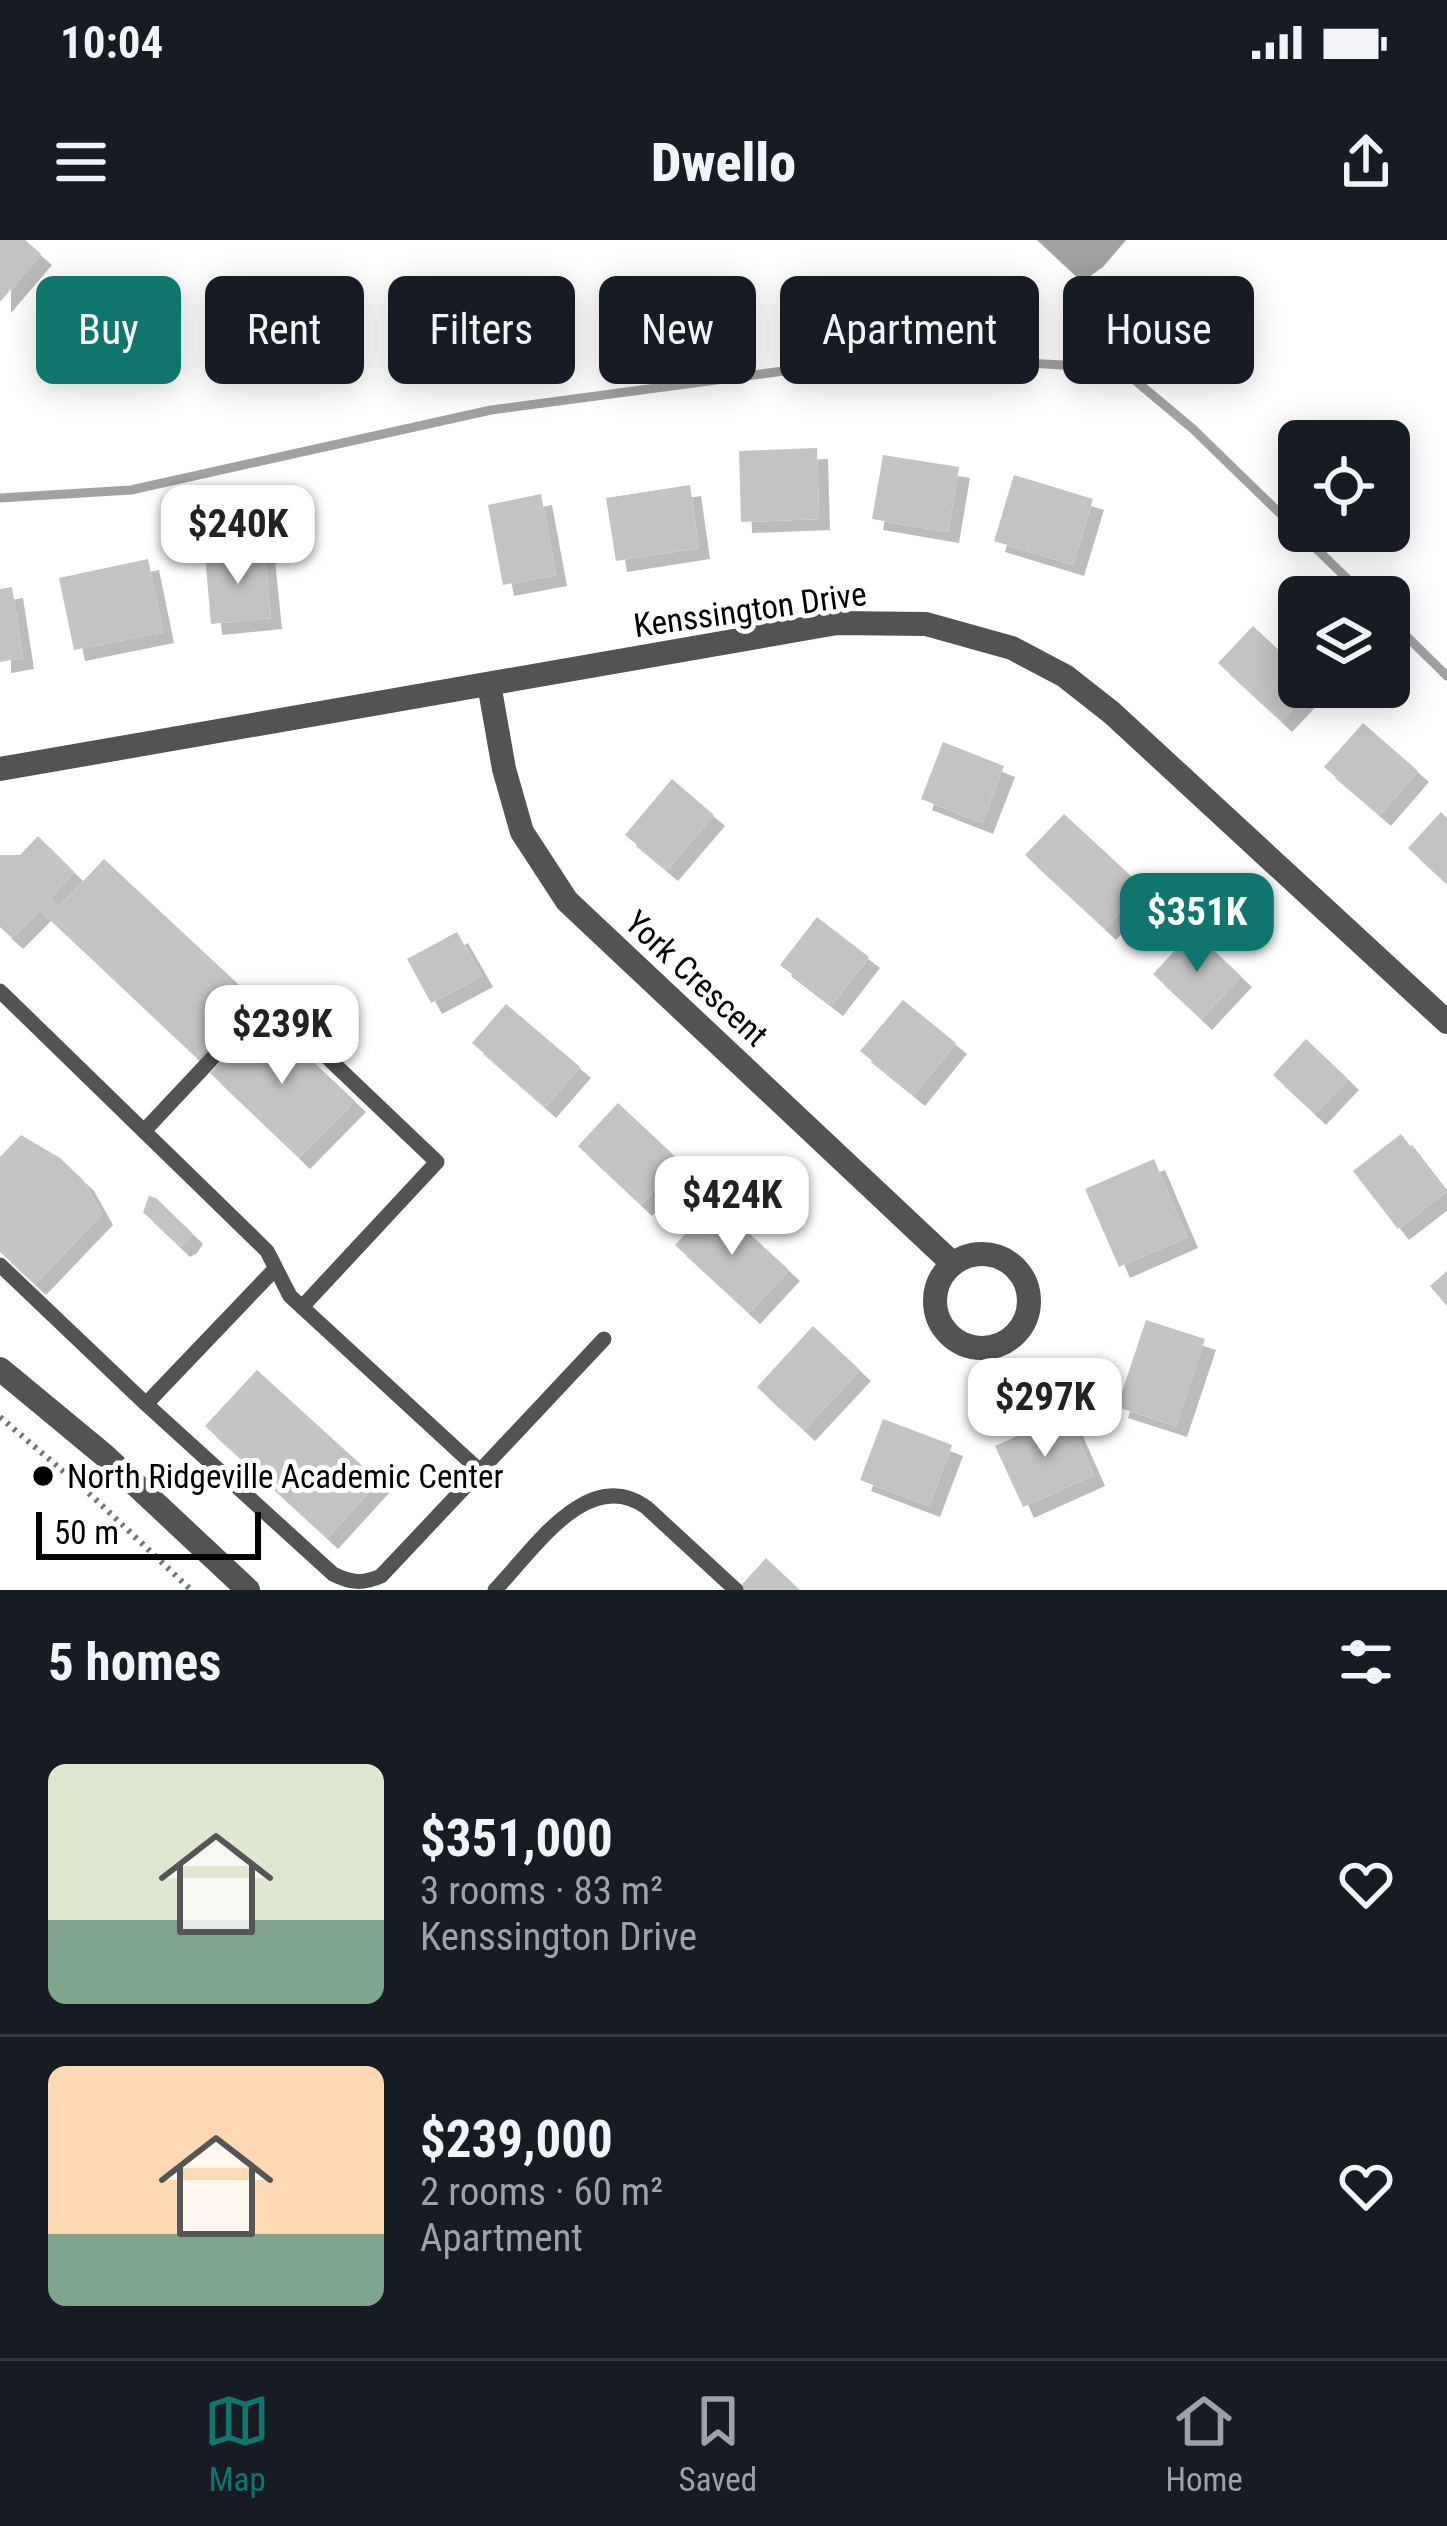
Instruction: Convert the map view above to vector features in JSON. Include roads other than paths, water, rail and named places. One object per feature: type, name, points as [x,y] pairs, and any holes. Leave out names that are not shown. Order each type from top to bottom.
[{"type":"street","name":"Kenssington Drive","points":[[0,769],[837,623],[926,624],[984,638],[1039,661],[1089,694],[1447,1022]]},
{"type":"street","name":"York Crescent","points":[[489,684],[504,769],[522,832],[567,902],[953,1264]]},
{"type":"street","points":[[0,1369],[104,1455],[248,1590]]},
{"type":"lane","points":[[144,1131],[267,1000],[437,1162],[302,1307]]},
{"type":"lane","points":[[4,1003],[267,1250],[290,1296],[480,1472]]},
{"type":"lane","points":[[0,1265],[333,1574],[360,1583],[381,1576],[604,1340]]},
{"type":"lane","points":[[146,1404],[275,1269]]},
{"type":"lane","points":[[494,1590],[577,1505],[609,1494],[631,1497],[646,1507],[736,1590]]},
{"type":"waterway","points":[[0,498],[131,490],[491,410],[791,370],[967,360],[1082,366],[1131,377],[1193,429],[1344,576]]},
{"type":"waterway","points":[[1410,640],[1447,676]]},
{"type":"place","name":"North Ridgeville Academic Center","points":[[43,1476]]}]
